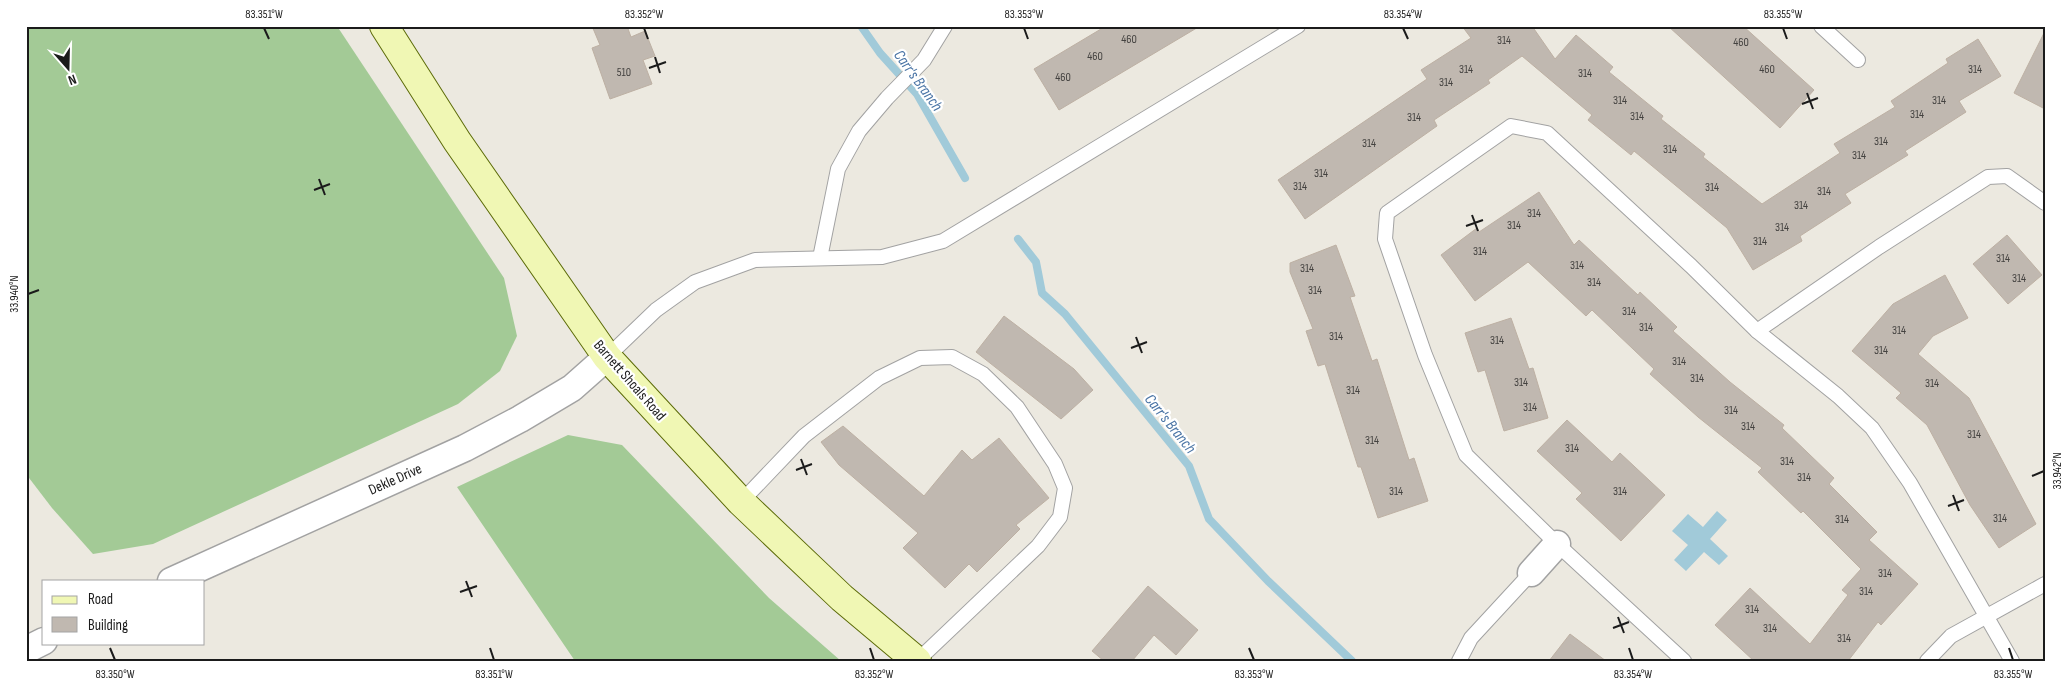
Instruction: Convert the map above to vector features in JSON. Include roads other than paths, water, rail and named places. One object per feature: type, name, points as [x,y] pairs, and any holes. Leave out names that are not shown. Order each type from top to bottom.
[{"type":"main road","name":"Barnett Shoals Road","points":[[384,26],[457,141],[607,358],[741,502],[842,598],[917,661]]},
{"type":"street","name":"Dekle Drive","points":[[173,580],[465,448],[520,419],[572,388],[607,358]]},
{"type":"street","points":[[1531,573],[1557,544]]},
{"type":"street","points":[[26,650],[42,642]]},
{"type":"lane","points":[[820,258],[838,169],[859,131],[887,98],[924,60],[945,26]]},
{"type":"lane","points":[[607,358],[656,310],[695,282],[755,260],[882,257],[942,241],[1298,26]]},
{"type":"lane","points":[[1821,26],[1858,60]]},
{"type":"lane","points":[[1684,661],[1557,544],[1466,455],[1425,355],[1385,239],[1387,213],[1511,126],[1547,133],[1692,266],[1757,331],[1838,396],[1872,428],[1910,483],[1988,615],[2012,661]]},
{"type":"lane","points":[[1757,331],[1879,247],[1988,177],[2007,176],[2045,203]]},
{"type":"lane","points":[[741,502],[804,436],[879,378],[920,358],[952,357],[983,374],[1016,407],[1055,464],[1065,488],[1060,517],[1038,546],[917,661]]},
{"type":"lane","points":[[1459,661],[1471,638],[1531,573]]},
{"type":"lane","points":[[1927,661],[1951,636],[2045,584]]},
{"type":"water","points":[[1717,511],[1727,520],[1710,539],[1728,556],[1719,565],[1704,552],[1686,571],[1674,560],[1688,545],[1672,531],[1688,514],[1703,527]]},
{"type":"waterway","name":"Carr's Branch","points":[[861,26],[880,53],[917,94],[965,178]]},
{"type":"waterway","name":"Carr's Branch","points":[[1018,239],[1036,262],[1042,293],[1065,314],[1189,466],[1209,519],[1268,581],[1352,661]]}]
